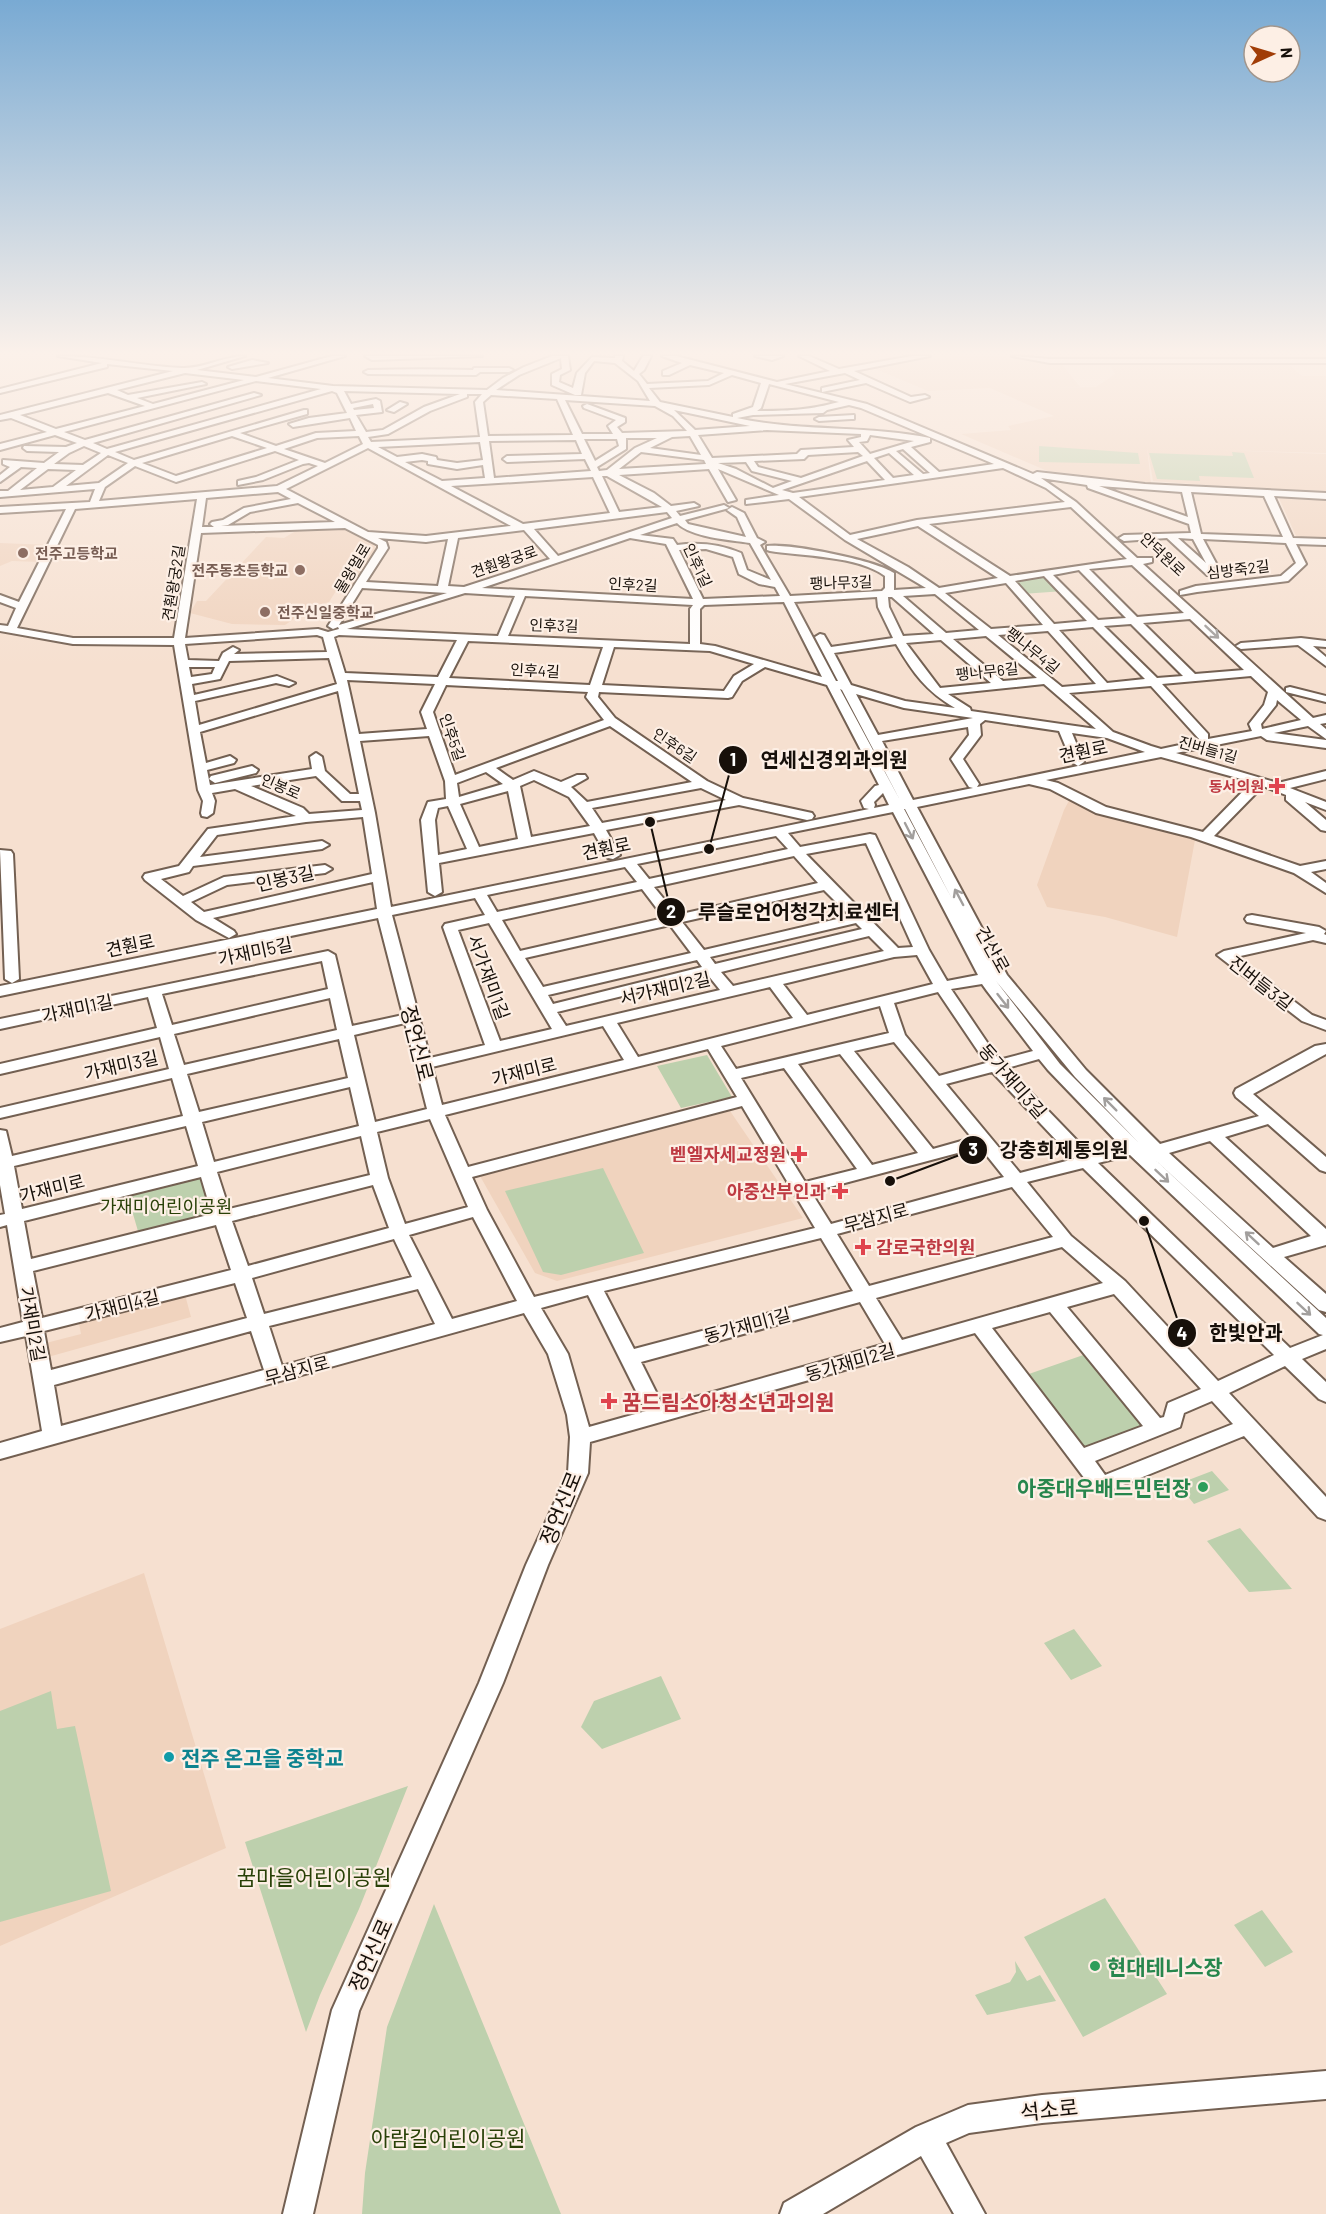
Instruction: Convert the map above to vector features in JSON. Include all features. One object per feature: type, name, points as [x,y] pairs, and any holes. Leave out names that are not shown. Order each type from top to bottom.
[{"type":"street","points":[[12,491],[54,459]]},
{"type":"street","points":[[56,489],[94,459]]},
{"type":"street","points":[[130,459],[176,479],[240,459]]},
{"type":"street","points":[[93,505],[101,486],[135,462],[143,459]]},
{"type":"street","points":[[0,510],[174,498],[255,481],[294,462],[317,459]]},
{"type":"street","points":[[209,489],[279,489],[340,459]]},
{"type":"street","points":[[393,459],[524,527],[556,559]]},
{"type":"street","points":[[433,459],[431,462],[457,466],[487,462],[490,480]]},
{"type":"street","points":[[589,459],[616,516]]},
{"type":"street","points":[[594,470],[605,459]]},
{"type":"street","points":[[609,473],[627,459]]},
{"type":"street","points":[[696,459],[710,462],[771,490],[790,495]]},
{"type":"street","name":"건산로","points":[[708,459],[727,506],[741,515],[779,585],[793,599],[848,687],[899,799],[918,820],[993,977],[1058,1051],[1157,1150],[1326,1305]]},
{"type":"street","points":[[609,473],[743,459]]},
{"type":"street","points":[[747,459],[755,469],[803,480]]},
{"type":"street","points":[[752,459],[809,463],[853,462],[862,459]]},
{"type":"street","points":[[806,459],[809,463]]},
{"type":"street","points":[[809,463],[822,459]]},
{"type":"street","points":[[868,459],[891,481]]},
{"type":"street","points":[[887,459],[909,479]]},
{"type":"street","points":[[901,459],[921,477]]},
{"type":"street","points":[[920,459],[937,475]]},
{"type":"street","name":"안덕원로","points":[[994,459],[1049,486],[1073,504],[1276,693],[1319,718]]},
{"type":"street","name":"안덕원로","points":[[1004,459],[1051,478],[1076,483],[1124,538],[1319,718],[1326,735]]},
{"type":"street","points":[[313,460],[326,466]]},
{"type":"street","points":[[853,462],[861,469]]},
{"type":"street","points":[[0,471],[8,463],[84,469]]},
{"type":"street","points":[[0,479],[8,463]]},
{"type":"street","points":[[803,480],[809,463]]},
{"type":"street","points":[[366,534],[426,538],[454,536],[668,510],[747,504],[871,481],[891,481],[1010,466],[1051,478]]},
{"type":"street","points":[[84,469],[87,477],[118,473]]},
{"type":"street","points":[[209,469],[209,489]]},
{"type":"street","points":[[437,484],[594,470],[609,473],[651,495],[685,526],[708,533],[752,539],[769,547],[859,561],[882,569],[892,579],[890,595],[945,636],[1000,685]]},
{"type":"street","points":[[1035,472],[1087,484],[1103,492],[1195,523]]},
{"type":"street","points":[[267,477],[302,479]]},
{"type":"street","points":[[174,498],[176,479]]},
{"type":"street","points":[[747,504],[771,490],[803,480]]},
{"type":"street","points":[[871,481],[874,489],[961,482]]},
{"type":"street","points":[[1076,483],[1326,495]]},
{"type":"street","points":[[0,494],[12,491],[101,486]]},
{"type":"street","name":"견훤왕궁2길","points":[[179,640],[196,528],[209,489]]},
{"type":"street","name":"물왕멀로","points":[[279,489],[382,544],[383,548],[328,634]]},
{"type":"street","points":[[1186,489],[1197,537],[1212,564]]},
{"type":"street","name":"심방죽2길","points":[[1184,593],[1196,589],[1284,579],[1301,564],[1288,541],[1267,492]]},
{"type":"street","name":"팽나무3길","points":[[790,495],[848,538],[937,591],[955,605]]},
{"type":"street","name":"견훤왕궁2길","points":[[196,528],[225,523],[247,510],[299,500]]},
{"type":"street","name":"건산로","points":[[747,504],[831,682],[899,799],[993,977],[1043,1053],[1134,1148],[1326,1329]]},
{"type":"street","points":[[838,529],[920,523],[1073,504]]},
{"type":"street","points":[[5,629],[22,607],[72,506]]},
{"type":"street","name":"견훤왕궁로","points":[[224,662],[328,634],[678,519],[727,506]]},
{"type":"street","points":[[848,538],[920,523],[1010,580]]},
{"type":"street","name":"견훤왕궁2길","points":[[196,528],[347,525]]},
{"type":"street","points":[[1170,535],[1227,587]]},
{"type":"street","name":"심방죽2길","points":[[1124,538],[1170,535],[1288,541]]},
{"type":"street","points":[[442,589],[454,536]]},
{"type":"street","name":"인후1길","points":[[626,537],[670,541],[700,603],[695,609],[695,645]]},
{"type":"street","points":[[1288,541],[1326,542]]},
{"type":"street","points":[[674,548],[716,546],[737,555],[743,572],[738,589],[717,603]]},
{"type":"street","name":"팽나무3길","points":[[793,599],[937,591],[1081,567],[1148,560]]},
{"type":"street","points":[[1081,567],[1192,678]]},
{"type":"street","points":[[743,572],[763,582],[779,585]]},
{"type":"street","points":[[1047,574],[1204,736]]},
{"type":"street","name":"팽나무4길","points":[[1010,580],[1104,687]]},
{"type":"street","name":"인후2길","points":[[359,585],[700,603],[793,599]]},
{"type":"street","points":[[502,638],[521,593]]},
{"type":"street","name":"팽나무3길","points":[[890,595],[882,598],[882,606],[899,640]]},
{"type":"street","points":[[0,598],[22,607]]},
{"type":"street","name":"팽나무4길","points":[[955,605],[1059,691]]},
{"type":"street","name":"팽나무4길","points":[[827,651],[899,640],[1194,615]]},
{"type":"street","name":"견훤왕궁로","points":[[5,629],[42,638],[74,642],[328,634]]},
{"type":"street","points":[[306,648],[328,634]]},
{"type":"street","name":"인후3길","points":[[328,634],[695,645],[848,687]]},
{"type":"street","name":"정언신로","points":[[298,2214],[346,2010],[491,1683],[537,1565],[578,1473],[580,1437],[578,1415],[558,1354],[478,1210],[436,1113],[383,908],[367,805],[341,681],[328,634]]},
{"type":"street","points":[[186,681],[216,677],[224,662],[249,636]]},
{"type":"street","name":"인후5길","points":[[464,637],[427,712],[451,781],[453,802],[475,852]]},
{"type":"street","points":[[179,640],[206,797],[252,770]]},
{"type":"street","points":[[899,640],[937,692]]},
{"type":"street","points":[[1301,641],[1326,663]]},
{"type":"street","points":[[1241,646],[1301,641],[1326,644]]},
{"type":"street","points":[[597,688],[610,642]]},
{"type":"street","name":"견훤왕궁로","points":[[182,663],[224,662],[273,665],[273,674],[286,681],[190,699]]},
{"type":"street","name":"인후4길","points":[[341,681],[444,681],[728,695],[733,682],[740,675],[766,663]]},
{"type":"street","points":[[1059,691],[1255,672]]},
{"type":"street","name":"팽나무6길","points":[[937,692],[1047,680]]},
{"type":"street","points":[[196,730],[341,681]]},
{"type":"street","name":"팽나무6길","points":[[848,687],[904,704],[977,718],[1063,727],[1109,735],[1147,749]]},
{"type":"street","name":"인후6길","points":[[597,688],[592,697],[611,721],[703,784],[739,801],[807,816]]},
{"type":"street","points":[[1290,690],[1326,699]]},
{"type":"street","name":"팽나무6길","points":[[1059,691],[1109,735]]},
{"type":"street","name":"팽나무6길","points":[[937,692],[977,718]]},
{"type":"street","points":[[1276,693],[1272,694],[1270,705],[1255,724],[1255,731],[1326,744]]},
{"type":"street","points":[[874,740],[977,718],[975,735],[957,759],[973,784]]},
{"type":"street","name":"견훤로","points":[[6,980],[229,934],[478,892],[628,862],[778,830],[899,799],[933,800],[1032,780],[1063,785],[1163,753],[1319,718]]},
{"type":"street","points":[[451,781],[611,721]]},
{"type":"street","name":"견훤로","points":[[1063,727],[1078,762]]},
{"type":"street","name":"견훤로","points":[[0,991],[383,908],[435,892],[613,855],[1204,736],[1255,731]]},
{"type":"street","points":[[353,738],[433,732]]},
{"type":"street","name":"진버들1길","points":[[1147,749],[1260,781],[1326,806]]},
{"type":"street","points":[[316,757],[319,772],[347,798],[367,805]]},
{"type":"street","points":[[201,768],[230,760]]},
{"type":"street","points":[[486,767],[513,785],[525,841]]},
{"type":"street","points":[[237,785],[319,772]]},
{"type":"street","points":[[435,892],[428,820],[433,804],[453,802],[513,785],[534,775],[554,786],[562,787],[580,778]]},
{"type":"street","points":[[1278,787],[1326,775]]},
{"type":"street","points":[[1205,837],[1260,781]]},
{"type":"street","points":[[584,806],[703,784]]},
{"type":"street","name":"인봉로","points":[[206,797],[237,785],[312,817]]},
{"type":"street","points":[[1063,785],[1101,810],[1205,837],[1299,870],[1326,888]]},
{"type":"street","points":[[562,787],[584,806],[613,855]]},
{"type":"street","points":[[1278,787],[1326,827]]},
{"type":"street","points":[[918,820],[934,804],[933,800]]},
{"type":"street","points":[[432,860],[739,801]]},
{"type":"street","name":"인봉로","points":[[213,832],[312,817],[367,805]]},
{"type":"street","points":[[312,817],[322,845],[330,888]]},
{"type":"street","points":[[778,830],[827,885],[894,953],[922,950]]},
{"type":"street","name":"인봉3길","points":[[213,832],[184,869],[150,877],[201,918],[229,934]]},
{"type":"street","points":[[646,885],[798,851],[870,838],[922,950],[942,986]]},
{"type":"street","name":"인봉3길","points":[[188,863],[322,845]]},
{"type":"street","points":[[3,854],[6,980]]},
{"type":"street","name":"서가재미2길","points":[[628,862],[730,993]]},
{"type":"street","points":[[1299,870],[1326,865]]},
{"type":"street","name":"인봉3길","points":[[181,902],[224,881],[325,869]]},
{"type":"street","name":"인봉3길","points":[[201,918],[378,877]]},
{"type":"street","name":"서가재미1길","points":[[494,1047],[450,927],[646,885]]},
{"type":"street","points":[[674,921],[827,885]]},
{"type":"street","name":"서가재미1길","points":[[478,892],[562,1032]]},
{"type":"street","name":"서가재미2길","points":[[538,993],[859,918]]},
{"type":"street","points":[[1252,919],[1326,932]]},
{"type":"street","name":"서가재미1길","points":[[516,956],[674,921]]},
{"type":"street","name":"서가재미2길","points":[[627,990],[872,931]]},
{"type":"street","name":"진버들3길","points":[[1326,939],[1313,936],[1224,955],[1306,1018],[1326,1026]]},
{"type":"street","points":[[803,946],[818,972]]},
{"type":"street","name":"서가재미2길","points":[[608,1021],[894,953]]},
{"type":"street","name":"가재미5길","points":[[154,992],[328,955],[379,1178],[399,1232],[447,1328]]},
{"type":"street","name":"가재미로","points":[[7,1219],[886,1002],[942,986],[993,977]]},
{"type":"street","points":[[774,983],[804,1022]]},
{"type":"street","name":"동가재미3길","points":[[942,986],[995,1065],[1087,1162],[1326,1394]]},
{"type":"street","points":[[549,1009],[627,990],[651,1011]]},
{"type":"street","name":"가재미3길","points":[[154,992],[210,1169]]},
{"type":"street","name":"가재미1길","points":[[0,1024],[154,992]]},
{"type":"street","name":"가재미3길","points":[[0,1069],[335,992]]},
{"type":"street","points":[[886,1002],[898,1036],[982,1142],[1065,1240],[1119,1286],[1326,1511]]},
{"type":"street","points":[[345,1033],[412,1017]]},
{"type":"street","points":[[608,1021],[634,1064]]},
{"type":"street","name":"서가재미1길","points":[[423,1064],[608,1021]]},
{"type":"street","name":"가재미3길","points":[[0,1113],[345,1033]]},
{"type":"street","points":[[732,1075],[898,1036]]},
{"type":"street","points":[[713,1045],[802,1188],[897,1348]]},
{"type":"street","points":[[844,1049],[928,1155]]},
{"type":"street","points":[[1326,1049],[1321,1049],[1242,1093],[1326,1166]]},
{"type":"street","points":[[936,1082],[1043,1053]]},
{"type":"street","points":[[788,1062],[868,1171]]},
{"type":"street","points":[[5,1163],[356,1081]]},
{"type":"street","points":[[462,1174],[746,1100]]},
{"type":"street","points":[[1157,1150],[1271,1118]]},
{"type":"street","points":[[1212,1134],[1325,1238]]},
{"type":"street","points":[[0,1136],[5,1163],[7,1219]]},
{"type":"street","points":[[802,1188],[982,1142]]},
{"type":"street","name":"무삼지로","points":[[0,1451],[594,1287],[826,1231],[1134,1148],[1157,1150]]},
{"type":"street","points":[[210,1169],[223,1218],[276,1376]]},
{"type":"street","points":[[223,1218],[379,1178]]},
{"type":"street","name":"가재미4길","points":[[0,1335],[243,1274],[478,1210]]},
{"type":"street","name":"가재미2길","points":[[23,1267],[223,1218]]},
{"type":"street","name":"가재미2길","points":[[7,1219],[23,1267],[53,1437]]},
{"type":"street","points":[[1270,1255],[1325,1238]]},
{"type":"street","name":"동가재미1길","points":[[629,1358],[1065,1240]]},
{"type":"street","points":[[258,1322],[424,1281]]},
{"type":"street","name":"동가재미2길","points":[[580,1437],[1119,1286]]},
{"type":"street","points":[[594,1287],[657,1415]]},
{"type":"street","points":[[1054,1304],[1157,1429]]},
{"type":"street","name":"가재미2길","points":[[43,1380],[258,1322]]},
{"type":"street","points":[[979,1325],[1101,1485],[1248,1426]]},
{"type":"street","points":[[1080,1458],[1157,1429],[1173,1421],[1174,1408],[1216,1392],[1288,1356],[1326,1341]]},
{"type":"street","name":"석소로","points":[[795,2214],[926,2137],[968,2119],[1065,2107],[1326,2085]]},
{"type":"street","points":[[926,2137],[970,2214]]},
{"type":"shaded area","points":[[1020,459],[1148,459],[1151,484],[1081,478],[1052,473]]},
{"type":"shaded area","points":[[1149,459],[1326,459],[1326,494],[1153,481]]},
{"type":"shaded area","points":[[1278,496],[1326,498],[1326,540],[1297,538]]},
{"type":"shaded area","name":"전주동초등학교","points":[[338,528],[356,532],[370,539],[376,548],[352,592],[336,591],[329,602],[313,606],[285,625],[232,624],[190,613],[197,601],[206,601],[266,537],[284,538],[299,529]]},
{"type":"shaded area","name":"전주고등학교","points":[[0,543],[50,545],[40,562],[12,561],[0,566]]},
{"type":"shaded area","points":[[1071,797],[1195,840],[1177,937],[1105,917],[1047,907],[1037,885],[1064,810]]},
{"type":"shaded area","points":[[730,1111],[803,1218],[557,1281],[535,1273],[480,1176]]},
{"type":"shaded area","points":[[184,1291],[191,1317],[48,1357],[46,1343],[81,1334],[78,1318]]},
{"type":"shaded area","points":[[144,1573],[226,1848],[0,1946],[0,1629]]},
{"type":"green space","points":[[1039,459],[1139,459],[1140,464],[1039,462]]},
{"type":"green space","points":[[1151,459],[1247,459],[1254,478],[1199,476],[1200,481],[1157,479]]},
{"type":"green space","points":[[1047,574],[1064,591],[1022,594],[1011,580]]},
{"type":"green space","points":[[707,1055],[732,1097],[681,1108],[657,1066]]},
{"type":"green space","points":[[603,1168],[644,1253],[561,1275],[543,1272],[505,1191]]},
{"type":"green space","name":"가재미어린이공원","points":[[210,1169],[223,1219],[140,1238],[126,1190]]},
{"type":"green space","points":[[1089,1353],[1150,1428],[1085,1451],[1026,1375]]},
{"type":"green space","name":"아중대우배드민턴장","points":[[1212,1471],[1229,1490],[1194,1504],[1178,1484]]},
{"type":"green space","points":[[1240,1528],[1292,1589],[1249,1592],[1207,1541]]},
{"type":"green space","points":[[1074,1629],[1102,1666],[1071,1680],[1044,1643]]},
{"type":"green space","points":[[661,1676],[681,1719],[602,1749],[581,1727],[594,1701]]},
{"type":"green space","points":[[51,1691],[57,1729],[75,1726],[111,1891],[0,1922],[0,1711]]},
{"type":"green space","name":"꿈마을어린이공원","points":[[408,1786],[359,1909],[306,2032],[245,1842]]},
{"type":"green space","name":"현대테니스장","points":[[1105,1898],[1167,1994],[1083,2037],[1024,1937]]},
{"type":"green space","name":"아람길어린이공원","points":[[434,1904],[561,2214],[362,2214],[365,2173],[387,2027]]},
{"type":"green space","points":[[1262,1910],[1293,1952],[1265,1967],[1234,1925]]},
{"type":"green space","points":[[1015,1961],[1027,1981],[1040,1975],[1056,2001],[987,2015],[975,1995],[1010,1982],[1016,1972]]},
{"type":"place","name":"전주고등학교","points":[[23,553]]},
{"type":"place","name":"전주동초등학교","points":[[300,570]]},
{"type":"place","name":"전주신일중학교","points":[[265,612]]},
{"type":"place","name":"동서의원","points":[[1277,786]]},
{"type":"place","name":"루슬로언어청각치료센터","points":[[650,822]]},
{"type":"place","name":"연세신경외과의원","points":[[709,849]]},
{"type":"place","name":"벧엘자세교정원","points":[[799,1154]]},
{"type":"place","name":"강충희제통의원","points":[[890,1181]]},
{"type":"place","name":"아중산부인과","points":[[840,1191]]},
{"type":"place","name":"한빛안과","points":[[1144,1221]]},
{"type":"place","name":"감로국한의원","points":[[863,1247]]},
{"type":"place","name":"꿈드림소아청소년과의원","points":[[609,1401]]},
{"type":"place","name":"아중대우배드민턴장","points":[[1203,1487]]},
{"type":"place","name":"전주 온고을 중학교","points":[[169,1757]]},
{"type":"place","name":"현대테니스장","points":[[1095,1966]]}]
